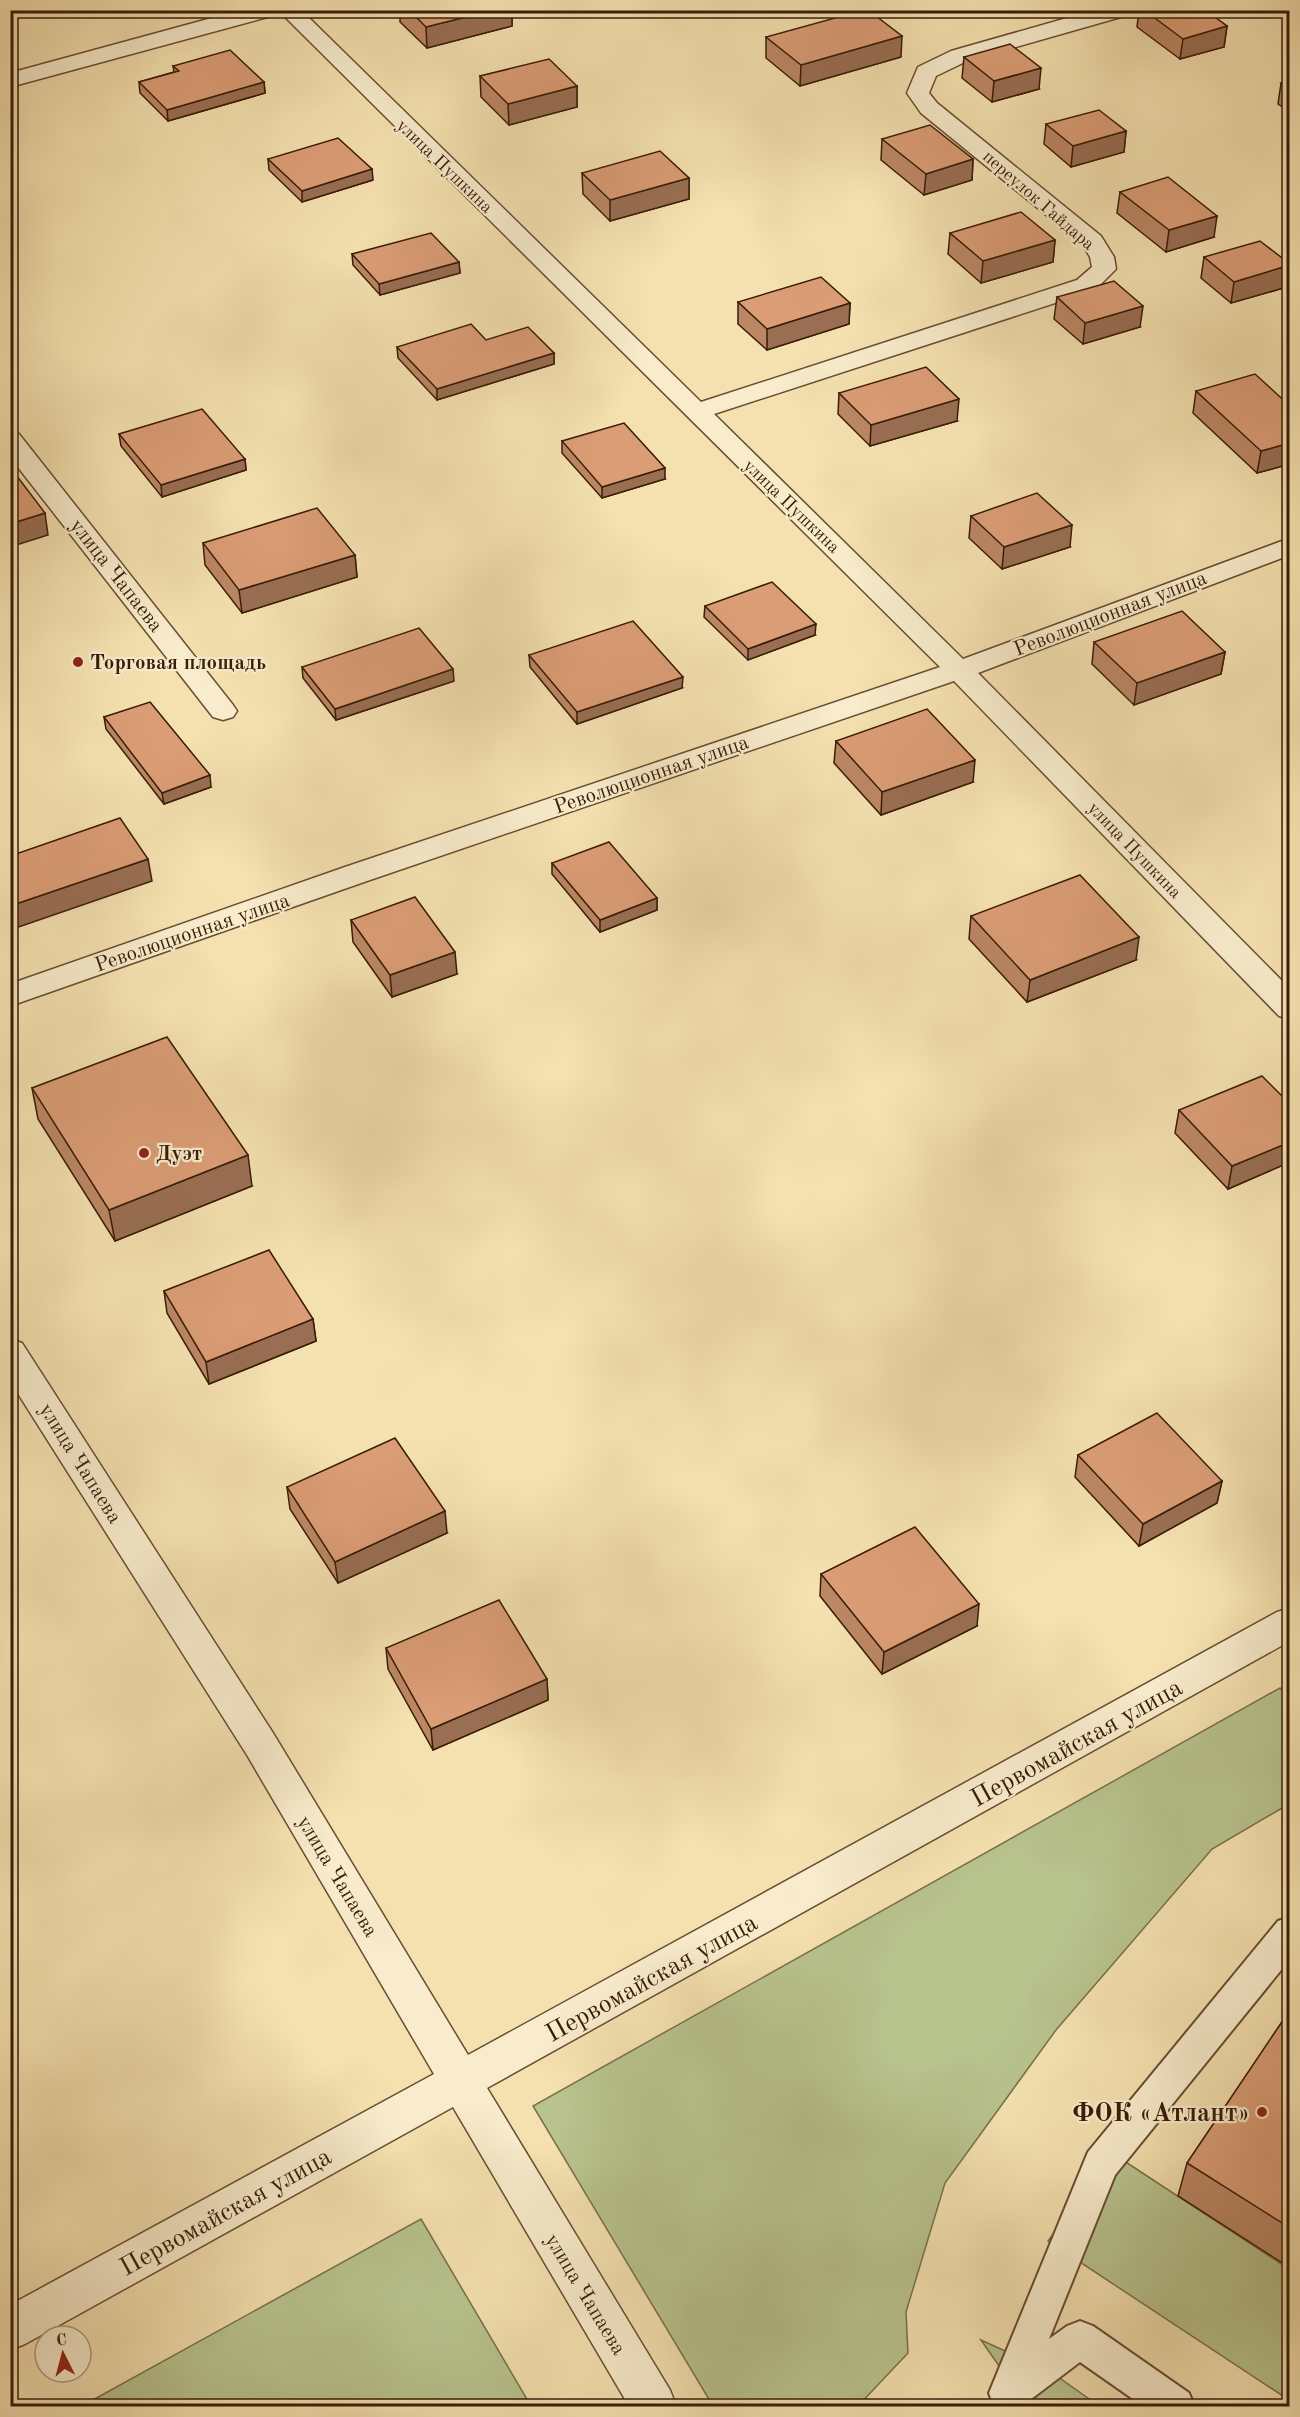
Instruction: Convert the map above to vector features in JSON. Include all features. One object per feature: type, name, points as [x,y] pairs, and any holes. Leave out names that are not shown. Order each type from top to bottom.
[{"type":"street","points":[[10,80],[267,10]]},
{"type":"street","name":"улица Пушкина","points":[[288,10],[959,670],[1290,1008]]},
{"type":"street","name":"переулок Гайдара","points":[[696,412],[1086,285],[1104,269],[1102,256],[1093,241],[929,108],[918,93],[926,72],[959,56],[1120,10]]},
{"type":"street","name":"улица Чапаева","points":[[10,439],[223,711]]},
{"type":"street","name":"Революционная улица","points":[[10,996],[356,874],[959,670],[1290,546]]},
{"type":"street","name":"улица Чапаева","points":[[10,1352],[260,1744],[654,2406]]},
{"type":"street","name":"Первомайская улица","points":[[10,2329],[459,2081],[617,1997],[1290,1623]]},
{"type":"lane","points":[[1175,2406],[1080,2339],[1008,2393],[1101,2164],[1290,1932]]},
{"type":"green space","points":[[1280,1688],[1289,1698],[1289,1804],[1212,1849],[1056,2030],[945,2183],[906,2312],[908,2353],[858,2406],[713,2406],[533,2106]]},
{"type":"green space","points":[[1112,2153],[1289,2269],[1289,2400],[1048,2241]]},
{"type":"green space","points":[[421,2219],[531,2406],[82,2406]]},
{"type":"green space","points":[[981,2340],[1051,2372],[1099,2406],[1027,2406]]},
{"type":"building","points":[[409,10],[494,10],[426,27]]},
{"type":"building","points":[[868,10],[902,36],[801,65],[766,37]]},
{"type":"building","points":[[1144,10],[1205,10],[1227,26],[1183,39]]},
{"type":"building","points":[[1010,44],[1041,68],[994,81],[964,57]]},
{"type":"building","points":[[230,50],[264,82],[167,110],[139,82],[179,71],[173,66]]},
{"type":"building","points":[[549,59],[577,86],[508,104],[480,76]]},
{"type":"building","points":[[1290,81],[1290,89],[1281,83]]},
{"type":"building","points":[[1099,110],[1126,131],[1073,146],[1046,124]]},
{"type":"building","points":[[930,125],[973,159],[926,174],[882,139]]},
{"type":"building","points":[[338,138],[372,169],[302,191],[268,159]]},
{"type":"building","points":[[660,151],[689,178],[610,200],[582,173]]},
{"type":"building","points":[[1168,177],[1217,216],[1169,230],[1120,192]]},
{"type":"building","points":[[1021,212],[1055,240],[983,261],[950,233]]},
{"type":"building","points":[[431,233],[459,262],[379,284],[352,254]]},
{"type":"building","points":[[1260,241],[1290,265],[1234,282],[1204,257]]},
{"type":"building","points":[[821,277],[850,303],[767,329],[738,302]]},
{"type":"building","points":[[1114,281],[1143,306],[1085,323],[1057,297]]},
{"type":"building","points":[[471,324],[486,340],[528,327],[554,353],[437,389],[397,347]]},
{"type":"building","points":[[926,367],[959,399],[871,425],[839,393]]},
{"type":"building","points":[[1255,374],[1290,406],[1290,443],[1261,451],[1196,391]]},
{"type":"building","points":[[202,409],[245,459],[161,485],[119,434]]},
{"type":"building","points":[[624,423],[665,468],[602,487],[562,441]]},
{"type":"building","points":[[10,467],[45,513],[10,524]]},
{"type":"building","points":[[1037,493],[1072,525],[1004,547],[971,516]]},
{"type":"building","points":[[317,508],[355,555],[239,590],[203,543]]},
{"type":"building","points":[[772,582],[816,624],[748,649],[705,606]]},
{"type":"building","points":[[1182,611],[1225,652],[1137,683],[1094,642]]},
{"type":"building","points":[[633,621],[683,677],[577,712],[529,655]]},
{"type":"building","points":[[419,628],[453,669],[335,709],[302,667]]},
{"type":"building","points":[[150,702],[210,775],[162,793],[104,717]]},
{"type":"building","points":[[927,709],[975,760],[882,792],[836,741]]},
{"type":"building","points":[[120,818],[148,859],[10,906],[10,856]]},
{"type":"building","points":[[609,842],[657,898],[600,920],[552,863]]},
{"type":"building","points":[[1080,875],[1139,937],[1030,980],[971,916]]},
{"type":"building","points":[[415,897],[455,952],[390,975],[351,920]]},
{"type":"building","name":"Дуэт","points":[[167,1037],[248,1155],[109,1210],[32,1088]]},
{"type":"building","points":[[1262,1076],[1290,1104],[1290,1142],[1232,1166],[1179,1110]]},
{"type":"building","points":[[269,1250],[313,1319],[206,1362],[164,1291]]},
{"type":"building","points":[[1157,1413],[1222,1481],[1143,1524],[1078,1455]]},
{"type":"building","points":[[395,1438],[445,1511],[335,1562],[287,1487]]},
{"type":"building","points":[[915,1527],[979,1604],[884,1652],[821,1574]]},
{"type":"building","points":[[499,1600],[547,1679],[431,1729],[386,1648]]},
{"type":"building","name":"ФОК «Атлант»","points":[[1290,2010],[1290,2228],[1187,2163]]},
{"type":"place","name":"Торговая площадь","points":[[78,662]]},
{"type":"place","name":"Дуэт","points":[[144,1153]]},
{"type":"place","name":"ФОК «Атлант»","points":[[1262,2112]]}]
